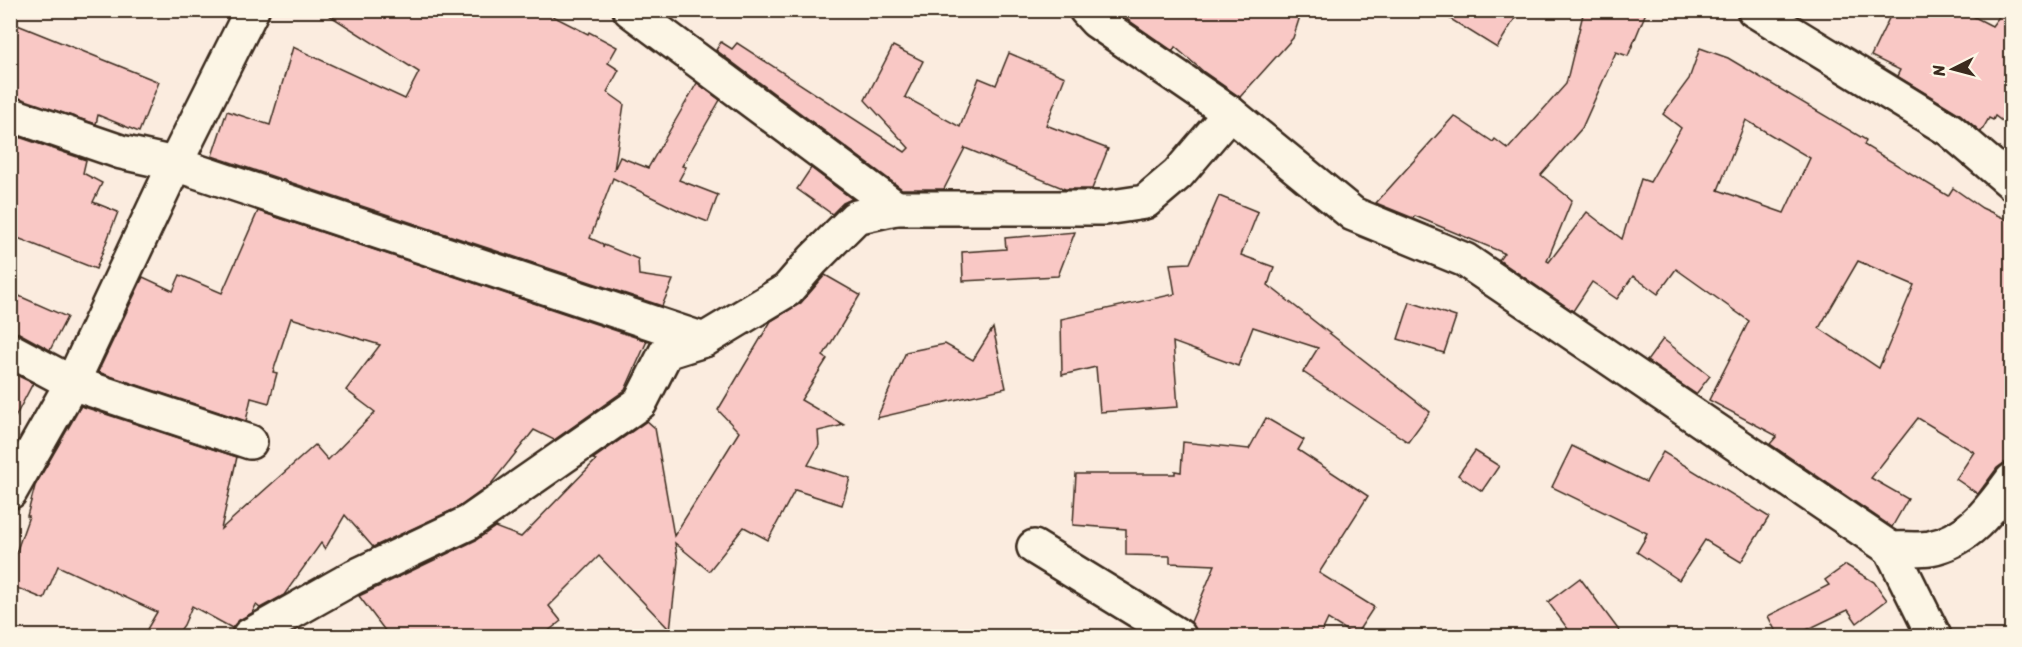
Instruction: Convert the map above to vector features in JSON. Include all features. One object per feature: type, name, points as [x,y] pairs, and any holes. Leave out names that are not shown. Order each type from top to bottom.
[{"type":"street","points":[[10,492],[72,384],[175,164],[252,10]]},
{"type":"street","points":[[630,10],[896,208]]},
{"type":"street","points":[[1086,10],[1096,21],[1230,113],[1353,214],[1465,260],[1891,549],[1934,636]]},
{"type":"street","points":[[1754,10],[1950,130],[2012,183]]},
{"type":"street","points":[[249,636],[354,577],[468,523],[640,403],[666,352],[704,340],[786,290],[856,217],[896,208],[1105,208],[1145,202],[1178,174],[1230,113]]},
{"type":"street","points":[[10,114],[121,152],[175,164],[704,340]]},
{"type":"street","points":[[10,350],[72,384],[250,442]]},
{"type":"street","points":[[1891,549],[1930,548],[1961,537],[1987,514],[2012,480]]},
{"type":"street","points":[[1035,547],[1179,636]]},
{"type":"building","points":[[321,10],[541,10],[617,47],[608,63],[619,70],[607,92],[624,104],[614,170],[620,157],[648,168],[697,83],[720,100],[682,166],[686,167],[679,180],[718,195],[708,222],[613,178],[590,238],[603,244],[603,248],[604,245],[638,259],[639,275],[673,280],[662,306],[212,156],[227,111],[270,125],[293,47],[405,99],[419,72]]},
{"type":"building","points":[[1114,10],[1302,10],[1293,38],[1240,97],[1204,72],[1175,47],[1173,51]]},
{"type":"building","points":[[1436,10],[1520,10],[1497,48]]},
{"type":"building","points":[[1584,10],[1647,10],[1628,56],[1616,52],[1582,128],[1541,175],[1572,200],[1547,261],[1549,262],[1587,212],[1622,239],[1641,179],[1650,182],[1681,128],[1663,114],[1689,79],[1700,48],[1728,58],[1866,140],[1864,145],[1948,196],[1953,188],[1982,208],[2012,222],[2012,462],[2004,463],[1997,468],[1978,494],[1956,479],[1974,452],[1918,418],[1871,478],[1908,499],[1892,527],[1770,444],[1777,436],[1709,400],[1749,321],[1676,269],[1658,294],[1633,276],[1617,299],[1592,282],[1573,311],[1499,260],[1504,253],[1415,216],[1413,218],[1376,203],[1454,116],[1493,142],[1495,139],[1508,149],[1566,84]],"holes":[[[1746,120],[1810,158],[1784,213],[1718,190]],[[1858,261],[1914,285],[1879,368],[1819,328]]]},
{"type":"building","points":[[1893,10],[1961,10],[1992,26],[2004,10],[2012,10],[2012,129],[1995,116],[1993,120],[1989,118],[1981,132],[1960,114],[1897,76],[1900,70],[1871,56]]},
{"type":"building","points":[[10,22],[159,82],[139,132],[98,115],[96,124],[10,96]]},
{"type":"building","points":[[721,42],[732,49],[737,43],[905,152],[909,148],[865,100],[893,46],[923,61],[905,97],[960,127],[979,78],[996,85],[1009,53],[1065,77],[1046,125],[1108,149],[1092,189],[1065,189],[965,148],[944,189],[902,189],[716,50]]},
{"type":"building","points":[[10,134],[86,160],[83,173],[102,183],[93,202],[118,212],[96,269],[10,235]]},
{"type":"building","points":[[811,168],[852,199],[843,203],[832,214],[797,189]]},
{"type":"building","points":[[1219,196],[1258,212],[1241,255],[1274,267],[1268,285],[1430,412],[1408,442],[1303,372],[1318,348],[1253,327],[1238,366],[1173,342],[1178,407],[1100,412],[1096,367],[1062,375],[1061,319],[1175,294],[1170,264],[1190,263]]},
{"type":"building","points":[[258,211],[647,341],[625,390],[554,440],[534,430],[491,484],[459,507],[373,547],[345,515],[325,549],[321,543],[284,595],[260,608],[256,605],[252,613],[239,620],[232,628],[192,606],[184,625],[176,636],[143,636],[157,612],[58,566],[44,599],[10,585],[10,570],[29,516],[27,516],[35,486],[81,406],[237,457],[221,529],[315,445],[328,460],[375,412],[346,390],[380,345],[291,318],[273,372],[277,373],[269,403],[251,398],[246,421],[98,372],[143,277],[173,291],[180,275],[222,293]]},
{"type":"building","points":[[1075,232],[1058,276],[963,281],[962,252],[1006,249],[1005,238]]},
{"type":"building","points":[[825,275],[860,295],[823,356],[827,359],[801,400],[844,425],[818,431],[819,445],[808,465],[850,478],[842,505],[795,490],[768,540],[744,527],[709,571],[675,543],[678,561],[670,630],[599,556],[549,606],[561,621],[542,636],[389,636],[359,596],[476,540],[495,527],[521,537],[596,460],[593,459],[647,421],[655,428],[674,536],[739,432],[718,410],[771,321],[801,303]]},
{"type":"building","points":[[10,292],[67,317],[50,350],[19,333],[10,331]]},
{"type":"building","points":[[1410,302],[1456,317],[1444,353],[1398,339]]},
{"type":"building","points":[[993,328],[1006,388],[877,418],[906,352],[945,344],[973,360]]},
{"type":"building","points":[[1663,339],[1710,376],[1696,394],[1647,361]]},
{"type":"building","points":[[10,372],[33,383],[10,427]]},
{"type":"building","points":[[1266,418],[1304,440],[1298,450],[1368,496],[1319,573],[1374,607],[1355,636],[1328,619],[1320,636],[1206,636],[1197,633],[1191,622],[1215,565],[1170,563],[1170,556],[1126,555],[1126,529],[1073,525],[1076,474],[1175,474],[1175,471],[1181,472],[1183,442],[1249,449]]},
{"type":"building","points":[[1572,446],[1646,482],[1663,452],[1769,517],[1741,562],[1705,540],[1679,580],[1637,552],[1647,533],[1552,487]]},
{"type":"building","points":[[1475,451],[1499,466],[1482,491],[1458,475]]},
{"type":"building","points":[[1846,565],[1874,582],[1887,600],[1857,623],[1848,610],[1794,636],[1778,636],[1768,616],[1829,585],[1825,580]]},
{"type":"building","points":[[1580,578],[1623,636],[1573,636],[1548,602]]}]
